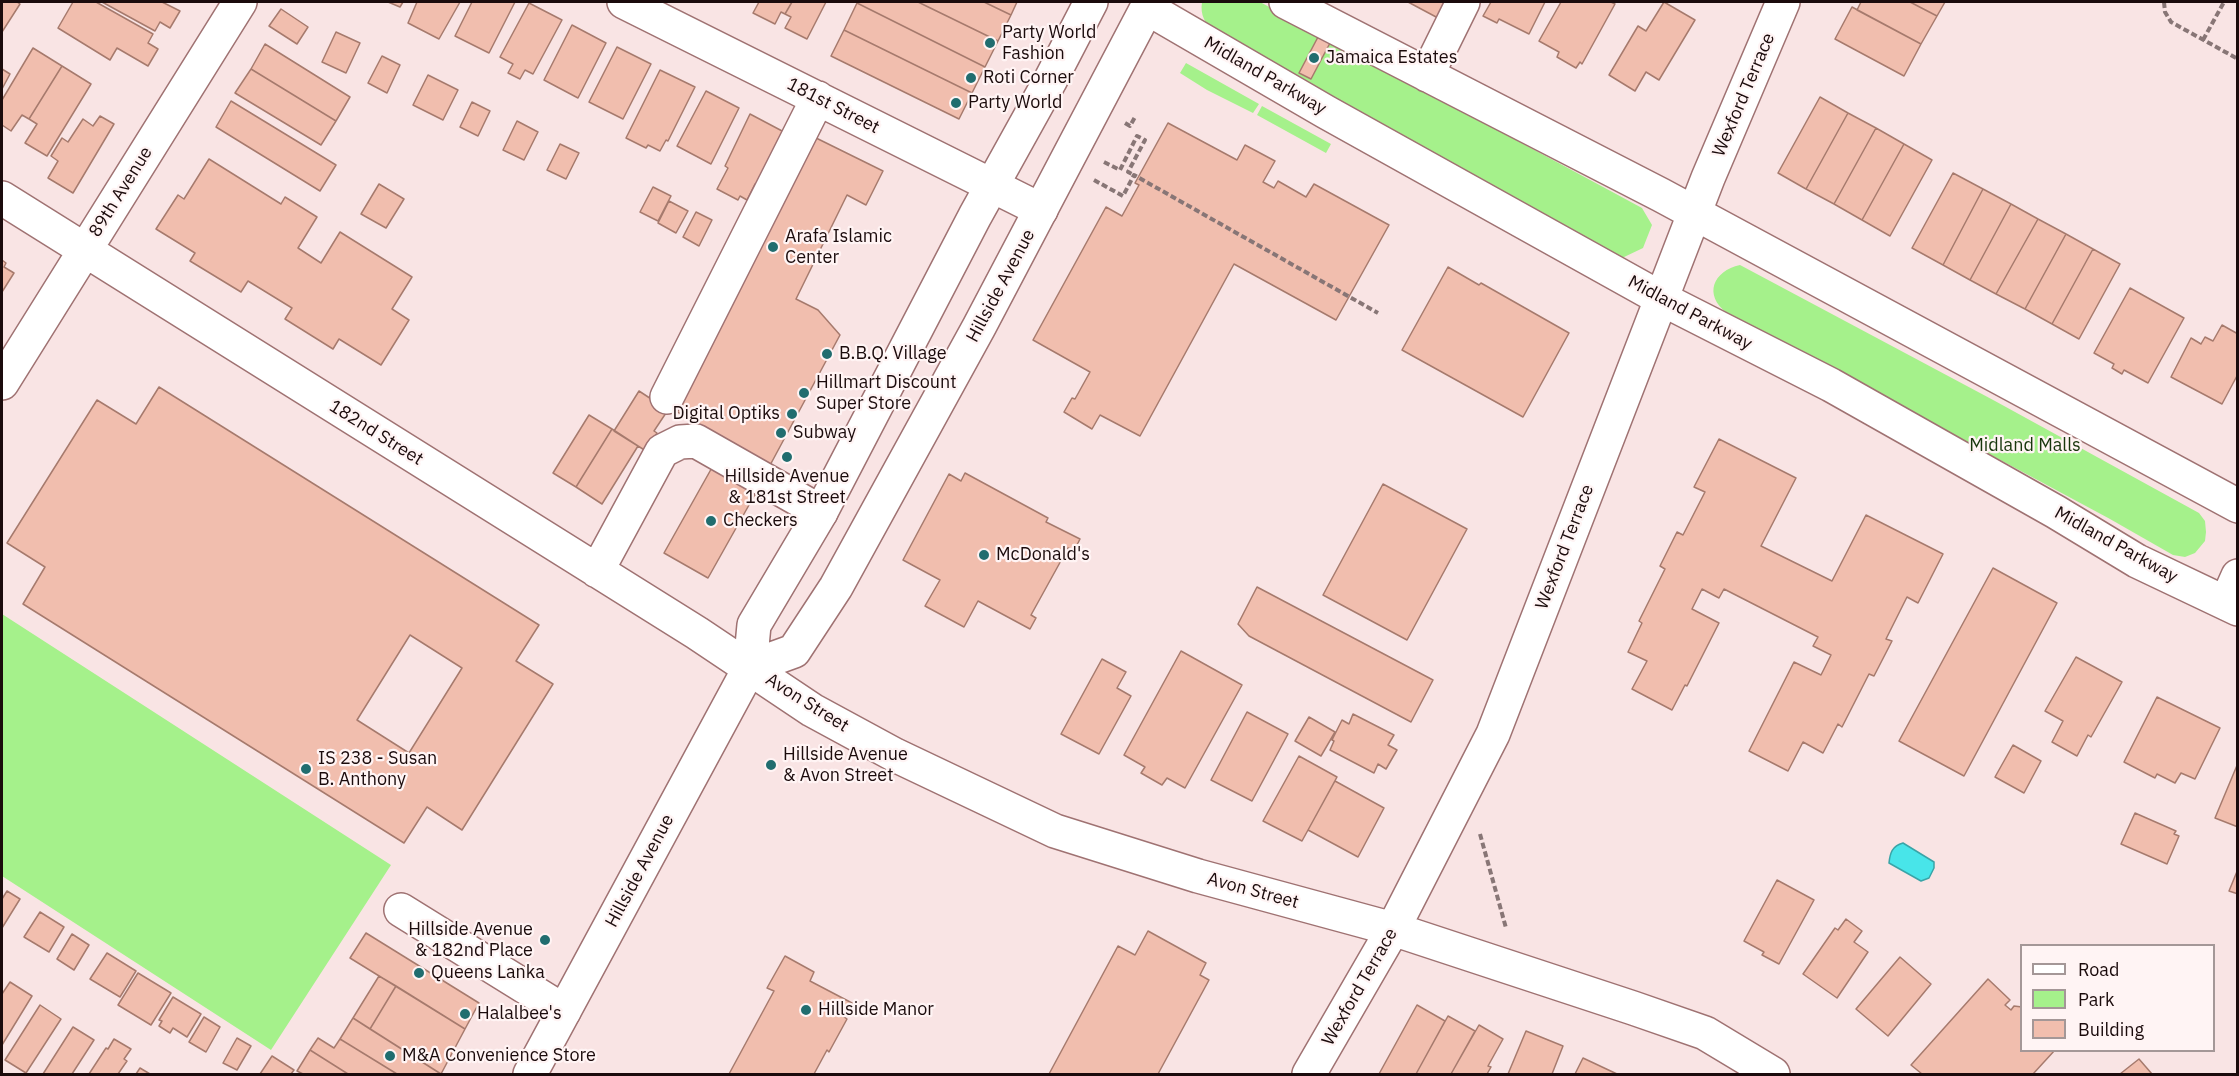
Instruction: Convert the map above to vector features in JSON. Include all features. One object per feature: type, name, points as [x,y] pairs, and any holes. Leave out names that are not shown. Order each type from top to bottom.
[{"type":"street","name":"89th Avenue","points":[[2,383],[240,2]]},
{"type":"street","name":"181st Street","points":[[624,2],[1041,210]]},
{"type":"street","name":"Hillside Avenue","points":[[530,1074],[750,668],[754,625],[821,512],[992,185],[1091,2]]},
{"type":"street","points":[[1286,2],[1695,214],[2238,506]]},
{"type":"street","points":[[1427,75],[1463,2]]},
{"type":"street","name":"Wexford Terrace","points":[[1309,1074],[1393,929],[1493,734],[1695,214],[1783,2]]},
{"type":"street","name":"Hillside Avenue","points":[[750,668],[794,651],[836,587],[979,327],[1146,4]]},
{"type":"street","name":"Midland Parkway","points":[[1146,4],[1326,112],[1662,299],[1831,385],[2056,512],[2137,561],[2234,596]]},
{"type":"street","points":[[667,397],[818,98]]},
{"type":"street","name":"182nd Street","points":[[2,198],[750,668]]},
{"type":"street","points":[[597,571],[662,451],[680,442],[696,441],[821,512]]},
{"type":"street","name":"Avon Street","points":[[750,668],[812,710],[895,755],[1055,831],[1198,876],[1393,929],[1705,1033],[1773,1074]]},
{"type":"street","points":[[401,910],[564,1011]]},
{"type":"path","points":[[2164,2],[2165,12],[2171,22],[2238,59]]},
{"type":"path","points":[[2203,40],[2224,2]]},
{"type":"path","points":[[1125,123],[1130,126],[1135,117]]},
{"type":"path","points":[[1104,161],[1120,170],[1137,136],[1145,140],[1128,172],[1378,313]]},
{"type":"path","points":[[1094,180],[1123,196],[1134,175]]},
{"type":"path","points":[[1480,834],[1506,928]]},
{"type":"green space","points":[[1202,2],[1260,2],[1642,208],[1652,225],[1643,248],[1622,258],[1215,32],[1204,19]]},
{"type":"green space","points":[[1186,63],[1259,104],[1253,113],[1207,90],[1180,73]]},
{"type":"green space","points":[[1262,106],[1331,144],[1326,153],[1257,115]]},
{"type":"green space","name":"Midland Malls","points":[[1740,265],[2199,513],[2205,521],[2205,541],[2195,553],[2185,557],[2173,555],[1727,313],[1715,299],[1714,284],[1723,272]]},
{"type":"green space","points":[[2,614],[391,865],[271,1050],[2,876]]},
{"type":"water","points":[[1903,843],[1934,862],[1929,878],[1921,881],[1889,863],[1892,850]]},
{"type":"building","points":[[2,2],[20,4],[2,32]]},
{"type":"building","points":[[73,2],[96,2],[153,34],[148,43],[158,49],[148,66],[117,48],[110,60],[58,28]]},
{"type":"building","points":[[102,2],[162,2],[180,11],[170,28],[160,22],[155,31]]},
{"type":"building","points":[[388,2],[403,2],[400,7]]},
{"type":"building","points":[[417,2],[460,2],[439,39],[408,23]]},
{"type":"building","points":[[472,2],[515,2],[489,53],[455,36]]},
{"type":"building","points":[[759,2],[792,2],[785,14],[781,12],[775,24],[753,13]]},
{"type":"building","points":[[792,2],[826,2],[807,39],[785,28],[791,17],[785,14]]},
{"type":"building","points":[[858,2],[918,2],[998,41],[985,67]]},
{"type":"building","points":[[918,2],[984,2],[1011,15],[998,41]]},
{"type":"building","points":[[984,2],[1017,2],[1011,15]]},
{"type":"building","points":[[1408,2],[1447,2],[1438,18]]},
{"type":"building","points":[[1491,2],[1545,2],[1529,34],[1499,19],[1497,23],[1483,16]]},
{"type":"building","points":[[1561,2],[1611,2],[1615,4],[1582,64],[1580,62],[1576,68],[1557,57],[1559,52],[1539,41]]},
{"type":"building","points":[[1664,2],[1695,20],[1659,80],[1646,72],[1635,91],[1609,75],[1638,26],[1646,31]]},
{"type":"building","points":[[1861,2],[1910,2],[1937,16],[1921,44],[1857,10]]},
{"type":"building","points":[[1910,2],[1945,2],[1937,16]]},
{"type":"building","points":[[529,3],[562,20],[533,74],[525,70],[520,79],[508,73],[513,64],[500,57]]},
{"type":"building","points":[[857,3],[985,67],[972,93],[844,30]]},
{"type":"building","points":[[1852,7],[1921,44],[1904,76],[1835,39]]},
{"type":"building","points":[[281,9],[308,27],[297,44],[269,26]]},
{"type":"building","points":[[572,25],[606,43],[578,98],[544,80]]},
{"type":"building","points":[[844,30],[972,93],[959,119],[831,56]]},
{"type":"building","points":[[336,32],[360,43],[346,73],[322,62]]},
{"type":"building","name":"Jamaica Estates","points":[[1318,37],[1330,43],[1311,79],[1299,73]]},
{"type":"building","points":[[265,44],[350,97],[336,121],[251,69]]},
{"type":"building","points":[[617,47],[651,64],[623,119],[589,102]]},
{"type":"building","points":[[33,48],[62,66],[29,119],[22,115],[11,131],[2,125],[2,100]]},
{"type":"building","points":[[382,56],[400,65],[387,93],[368,83]]},
{"type":"building","points":[[62,66],[91,84],[47,156],[25,143],[37,124],[29,119]]},
{"type":"building","points":[[2,69],[10,74],[2,89]]},
{"type":"building","points":[[251,69],[336,121],[321,145],[235,93]]},
{"type":"building","points":[[660,70],[695,87],[668,141],[666,140],[660,151],[648,145],[646,148],[626,138]]},
{"type":"building","points":[[428,75],[458,90],[443,120],[413,105]]},
{"type":"building","points":[[706,91],[739,108],[711,164],[677,146]]},
{"type":"building","points":[[1820,97],[1848,113],[1806,189],[1778,173]]},
{"type":"building","points":[[231,101],[336,165],[320,191],[216,127]]},
{"type":"building","points":[[472,102],[490,111],[478,136],[460,127]]},
{"type":"building","points":[[1848,113],[1876,128],[1834,204],[1806,189]]},
{"type":"building","points":[[750,114],[784,132],[747,200],[740,196],[738,200],[717,189],[728,168],[725,166]]},
{"type":"building","points":[[100,116],[114,124],[73,193],[48,178],[58,161],[51,156],[62,138],[68,142],[83,119],[93,126]]},
{"type":"building","points":[[517,121],[538,132],[524,160],[503,150]]},
{"type":"building","points":[[1168,123],[1237,160],[1245,145],[1275,161],[1263,182],[1274,188],[1278,181],[1306,197],[1314,184],[1389,225],[1336,320],[1234,264],[1140,436],[1100,415],[1092,429],[1064,412],[1072,398],[1075,399],[1090,372],[1033,340],[1106,207],[1122,216],[1139,185],[1135,183]]},
{"type":"building","points":[[1876,128],[1904,144],[1862,220],[1834,204]]},
{"type":"building","points":[[808,134],[883,171],[866,205],[847,195],[796,299],[818,310],[840,335],[768,469],[673,409]]},
{"type":"building","points":[[560,144],[579,153],[566,179],[547,170]]},
{"type":"building","points":[[1904,144],[1932,160],[1890,236],[1862,220]]},
{"type":"building","points":[[209,159],[281,204],[285,197],[317,217],[298,248],[321,263],[340,232],[412,277],[392,309],[409,320],[381,365],[339,339],[333,349],[285,319],[292,308],[248,281],[241,292],[190,261],[195,253],[156,229],[178,195],[184,199]]},
{"type":"building","points":[[1953,173],[1983,189],[1943,265],[1912,248]]},
{"type":"building","points":[[379,184],[404,199],[386,228],[361,214]]},
{"type":"building","points":[[653,187],[671,196],[658,221],[640,212]]},
{"type":"building","points":[[1983,189],[2011,204],[1970,280],[1943,265]]},
{"type":"building","points":[[669,201],[688,211],[676,233],[658,223]]},
{"type":"building","points":[[2011,204],[2038,219],[1996,294],[1970,280]]},
{"type":"building","points":[[696,212],[712,220],[699,246],[683,237]]},
{"type":"building","points":[[2038,219],[2066,234],[2025,309],[1996,294]]},
{"type":"building","points":[[2066,234],[2093,249],[2052,324],[2025,309]]},
{"type":"building","points":[[2093,249],[2120,264],[2079,339],[2052,324]]},
{"type":"building","points":[[2,260],[6,263],[4,267],[14,273],[2,292]]},
{"type":"building","points":[[1448,267],[1569,333],[1523,417],[1402,350]]},
{"type":"building","points":[[2130,288],[2184,318],[2148,383],[2124,370],[2122,374],[2112,368],[2114,364],[2094,353]]},
{"type":"building","points":[[2222,325],[2238,334],[2238,374],[2222,404],[2171,377],[2191,338],[2201,344],[2205,337],[2213,341]]},
{"type":"building","points":[[159,387],[539,625],[516,661],[553,684],[462,830],[427,807],[404,843],[23,604],[45,567],[7,543],[97,400],[136,424]],"holes":[[[410,635],[462,668],[409,753],[357,720]]]},
{"type":"building","points":[[639,391],[668,410],[654,431],[657,433],[646,451],[614,431]]},
{"type":"building","points":[[589,415],[612,429],[576,487],[553,473]]},
{"type":"building","points":[[612,429],[638,446],[602,504],[576,487]]},
{"type":"building","points":[[1719,439],[1796,478],[1761,546],[1832,581],[1866,515],[1943,554],[1918,603],[1907,597],[1886,639],[1892,641],[1874,676],[1869,674],[1842,727],[1838,724],[1823,753],[1803,742],[1788,771],[1749,751],[1794,662],[1821,675],[1831,655],[1813,646],[1818,637],[1724,589],[1719,598],[1702,589],[1692,609],[1719,623],[1672,710],[1632,689],[1647,661],[1628,652],[1642,623],[1639,621],[1665,569],[1660,566],[1677,532],[1683,535],[1705,492],[1694,487]]},
{"type":"building","name":"Checkers","points":[[714,464],[758,489],[708,578],[664,553]]},
{"type":"building","name":"McDonald's","points":[[965,473],[1048,518],[1046,522],[1080,539],[1074,551],[1068,548],[1031,615],[1036,618],[1030,629],[978,601],[964,627],[925,606],[940,580],[903,560],[949,474],[961,481]]},
{"type":"building","points":[[1383,484],[1467,529],[1407,640],[1323,595]]},
{"type":"building","points":[[1993,568],[2057,603],[1964,776],[1899,741]]},
{"type":"building","points":[[1257,587],[1433,680],[1411,722],[1249,636],[1238,624]]},
{"type":"building","points":[[1181,651],[1242,685],[1185,788],[1167,778],[1162,785],[1141,773],[1145,767],[1124,755]]},
{"type":"building","points":[[2076,657],[2122,682],[2091,737],[2088,735],[2077,756],[2052,742],[2063,721],[2045,711]]},
{"type":"building","points":[[1102,659],[1126,672],[1117,688],[1131,696],[1099,754],[1061,734]]},
{"type":"building","points":[[2157,697],[2220,728],[2195,779],[2181,773],[2175,783],[2157,774],[2155,778],[2124,762]]},
{"type":"building","points":[[1247,712],[1288,734],[1252,801],[1211,780]]},
{"type":"building","points":[[1353,714],[1394,735],[1388,745],[1397,750],[1386,769],[1378,764],[1374,773],[1330,750],[1334,741],[1332,740],[1342,720],[1349,724]]},
{"type":"building","points":[[1309,717],[1335,732],[1321,756],[1295,741]]},
{"type":"building","points":[[2013,745],[2041,761],[2024,793],[1995,777]]},
{"type":"building","points":[[1299,756],[1337,777],[1302,841],[1263,821]]},
{"type":"building","points":[[2238,763],[2238,827],[2215,818]]},
{"type":"building","points":[[1335,781],[1384,808],[1358,857],[1308,830]]},
{"type":"building","points":[[2135,813],[2176,831],[2174,834],[2179,836],[2167,864],[2121,844]]},
{"type":"building","points":[[2238,869],[2238,894],[2229,891]]},
{"type":"building","points":[[1777,880],[1814,900],[1779,964],[1762,955],[1764,952],[1744,941]]},
{"type":"building","points":[[7,891],[20,899],[2,928],[2,899]]},
{"type":"building","points":[[40,912],[64,927],[49,952],[24,937]]},
{"type":"building","points":[[1846,919],[1862,931],[1854,942],[1868,952],[1837,998],[1803,974],[1835,928],[1838,930]]},
{"type":"building","points":[[1148,931],[1206,963],[1200,975],[1209,980],[1158,1074],[1049,1074],[1118,946],[1135,955]]},
{"type":"building","points":[[366,933],[479,1003],[465,1029],[350,958]]},
{"type":"building","points":[[72,934],[89,945],[74,970],[57,959]]},
{"type":"building","points":[[107,953],[136,971],[120,997],[90,979]]},
{"type":"building","name":"Hillside Manor","points":[[785,956],[814,972],[810,981],[852,1003],[844,1017],[847,1019],[814,1074],[729,1074],[774,991],[767,988]]},
{"type":"building","points":[[1900,957],[1931,984],[1888,1036],[1856,1009]]},
{"type":"building","points":[[138,973],[171,993],[151,1025],[118,1005]]},
{"type":"building","points":[[379,976],[396,986],[370,1029],[353,1018]]},
{"type":"building","points":[[1988,979],[2010,1000],[2005,1005],[2011,1010],[2014,1006],[2020,1007],[2020,1052],[2053,1052],[2033,1074],[1922,1074],[1911,1065]]},
{"type":"building","points":[[10,982],[32,996],[2,1045],[2,994]]},
{"type":"building","points":[[396,986],[465,1029],[441,1074],[370,1029]]},
{"type":"building","points":[[173,997],[201,1014],[187,1037],[173,1028],[170,1033],[159,1026],[162,1021],[159,1020]]},
{"type":"building","points":[[40,1005],[61,1019],[26,1073],[5,1060]]},
{"type":"building","points":[[1417,1005],[1445,1021],[1416,1074],[1379,1074]]},
{"type":"building","points":[[1448,1016],[1475,1031],[1451,1074],[1416,1074]]},
{"type":"building","points":[[204,1017],[220,1027],[206,1052],[189,1042]]},
{"type":"building","name":"M&A Convenience Store","points":[[353,1018],[441,1074],[397,1074],[340,1039]]},
{"type":"building","points":[[1479,1025],[1503,1039],[1488,1066],[1491,1067],[1487,1074],[1451,1074]]},
{"type":"building","points":[[73,1027],[94,1040],[72,1074],[43,1074]]},
{"type":"building","points":[[1526,1031],[1563,1046],[1552,1074],[1508,1074]]},
{"type":"building","points":[[237,1038],[251,1046],[237,1070],[223,1063]]},
{"type":"building","points":[[318,1038],[334,1048],[340,1039],[397,1074],[348,1074],[310,1050]]},
{"type":"building","points":[[114,1039],[131,1049],[124,1059],[127,1061],[118,1074],[89,1074],[106,1048],[108,1049]]},
{"type":"building","points":[[310,1050],[348,1074],[303,1074],[297,1071]]},
{"type":"building","points":[[272,1056],[294,1070],[291,1074],[260,1074]]},
{"type":"building","points":[[1583,1058],[1617,1074],[1575,1074]]},
{"type":"building","points":[[2139,1059],[2152,1074],[2120,1074]]},
{"type":"building","points":[[140,1068],[150,1074],[136,1074]]},
{"type":"place","name":"Party World Fashion","points":[[990,43]]},
{"type":"place","name":"Jamaica Estates","points":[[1314,58]]},
{"type":"place","name":"Roti Corner","points":[[971,78]]},
{"type":"place","name":"Party World","points":[[956,103]]},
{"type":"place","name":"Arafa Islamic Center","points":[[773,247]]},
{"type":"place","name":"B.B.Q. Village","points":[[827,354]]},
{"type":"place","name":"Hillmart Discount Super Store","points":[[804,393]]},
{"type":"place","name":"Digital Optiks","points":[[792,414]]},
{"type":"place","name":"Subway","points":[[781,433]]},
{"type":"place","name":"Hillside Avenue & 181st Street","points":[[787,457]]},
{"type":"place","name":"Checkers","points":[[711,521]]},
{"type":"place","name":"McDonald's","points":[[984,555]]},
{"type":"place","name":"Hillside Avenue & Avon Street","points":[[771,765]]},
{"type":"place","name":"IS 238 - Susan B. Anthony","points":[[306,769]]},
{"type":"place","name":"Hillside Avenue & 182nd Place","points":[[545,940]]},
{"type":"place","name":"Queens Lanka","points":[[419,973]]},
{"type":"place","name":"Hillside Manor","points":[[806,1010]]},
{"type":"place","name":"Halalbee's","points":[[465,1014]]},
{"type":"place","name":"M&A Convenience Store","points":[[390,1056]]}]
